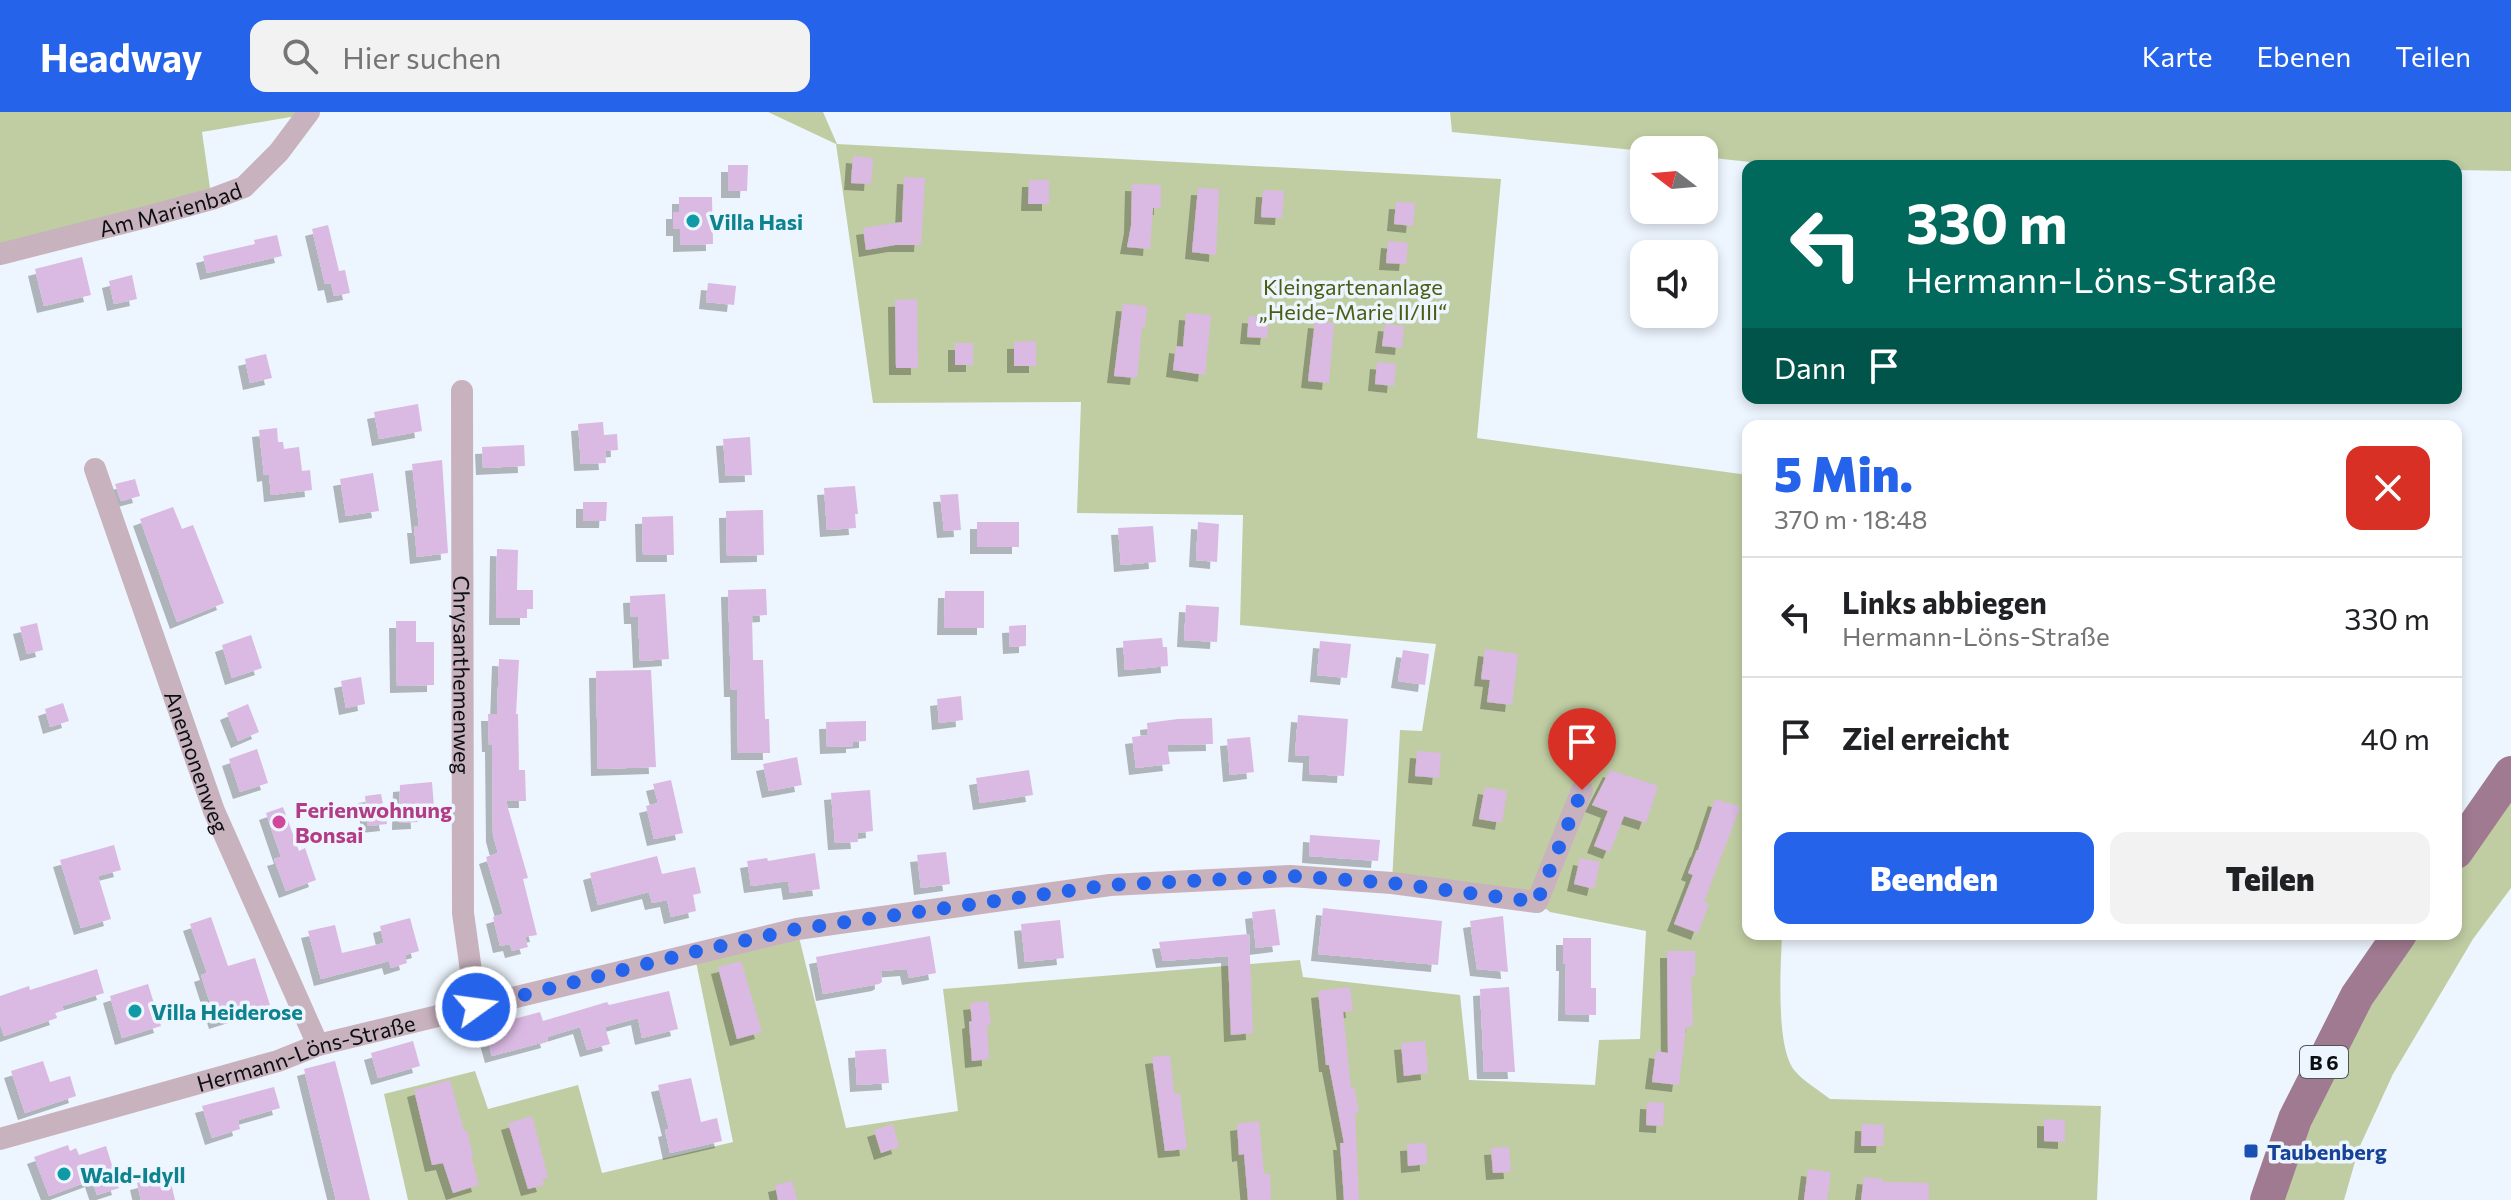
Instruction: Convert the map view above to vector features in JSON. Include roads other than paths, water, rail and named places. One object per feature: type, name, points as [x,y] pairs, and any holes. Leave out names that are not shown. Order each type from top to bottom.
[{"type":"main road","points":[[2462,843],[2511,773]]},
{"type":"main road","name":"B 6","points":[[2267,1200],[2295,1119],[2357,996],[2396,940]]},
{"type":"street","name":"Am Marienbad","points":[[0,254],[166,212],[244,187],[279,152],[309,112]]},
{"type":"street","name":"Chrysanthemenweg","points":[[462,391],[463,913],[476,1007]]},
{"type":"street","name":"Anemonenweg","points":[[95,469],[214,811],[318,1045]]},
{"type":"street","name":"Hermann-Löns-Straße","points":[[0,1139],[278,1061],[318,1045],[797,929],[1110,885],[1290,876],[1392,883],[1537,902],[1582,790]]},
{"type":"place","name":"Villa Hasi","points":[[693,221]]},
{"type":"place","name":"Ferienwohnung Bonsai","points":[[279,822]]},
{"type":"place","name":"Villa Heiderose","points":[[135,1011]]},
{"type":"place","name":"Taubenberg","points":[[2251,1151]]},
{"type":"place","name":"Wald-Idyll","points":[[64,1174]]},
{"type":"park label","name":"Kleingartenanlage „Heide-Marie II/III“","points":[[1353,298]]}]
